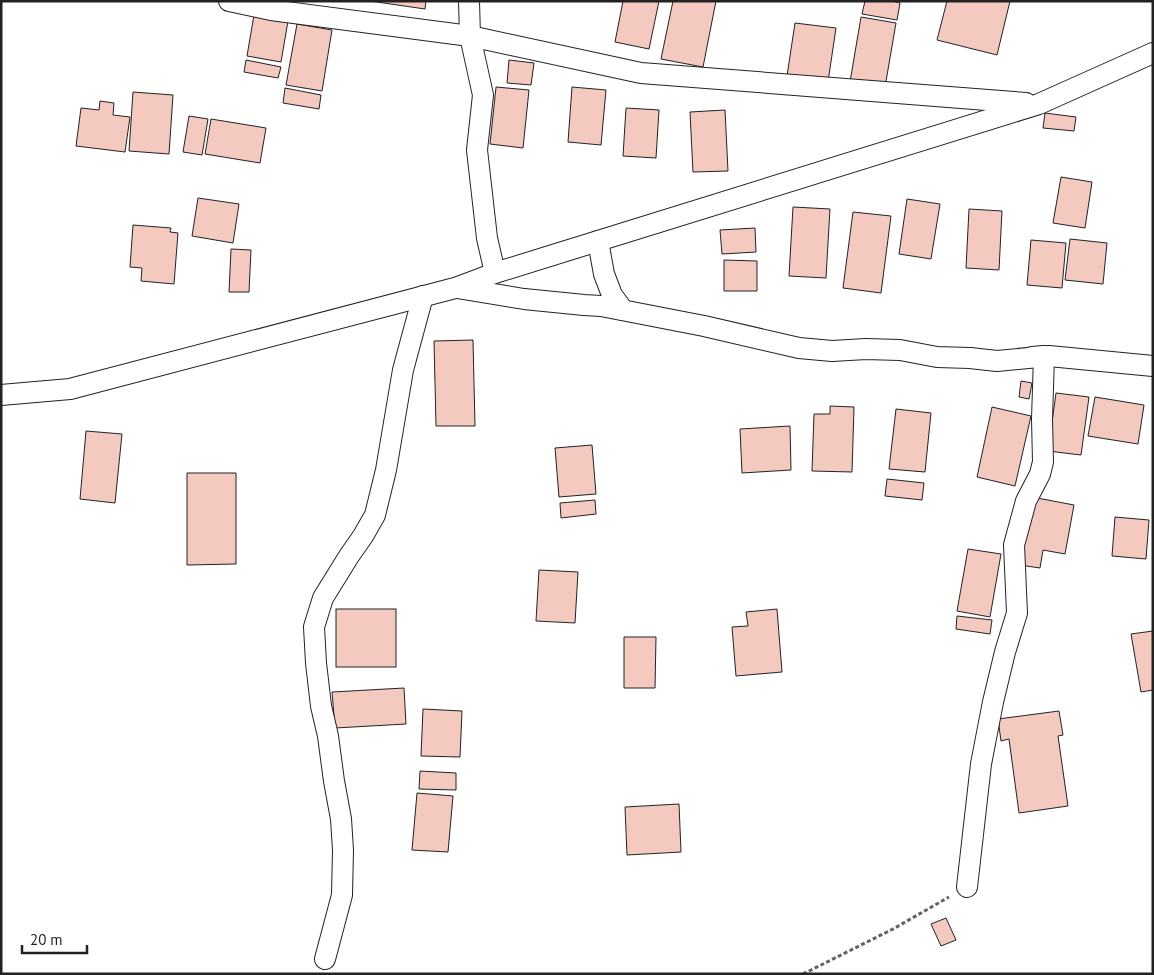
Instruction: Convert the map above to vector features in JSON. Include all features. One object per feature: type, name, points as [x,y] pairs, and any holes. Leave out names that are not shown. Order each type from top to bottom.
[{"type":"street","points":[[229,1],[271,10],[470,36],[641,73],[1039,104]]},
{"type":"street","points":[[469,1],[470,36],[483,95],[477,150],[487,238],[495,273]]},
{"type":"street","points":[[1,395],[70,388],[455,288],[495,273],[1039,104],[1153,53]]},
{"type":"street","points":[[598,241],[604,274],[609,288],[623,310]]},
{"type":"street","points":[[455,288],[524,299],[601,306],[704,326],[799,348],[832,351],[866,348],[900,350],[938,357],[997,361],[1049,356],[1153,366]]},
{"type":"street","points":[[325,959],[342,895],[343,850],[341,819],[328,736],[321,706],[314,626],[323,598],[375,515],[386,470],[403,370],[423,296]]},
{"type":"street","points":[[967,887],[981,764],[993,702],[1017,613],[1014,545],[1026,502],[1040,474],[1043,462],[1044,356]]},
{"type":"path","points":[[803,974],[893,929],[967,887]]},
{"type":"building","points":[[370,1],[426,1],[425,9]]},
{"type":"building","points":[[623,1],[659,1],[649,49],[615,42]]},
{"type":"building","points":[[673,1],[716,1],[703,67],[661,59]]},
{"type":"building","points":[[865,1],[892,1],[900,3],[897,20],[862,14]]},
{"type":"building","points":[[947,1],[1010,1],[997,55],[937,40]]},
{"type":"building","points":[[254,15],[288,21],[281,62],[247,56]]},
{"type":"building","points":[[861,17],[896,23],[885,87],[850,82]]},
{"type":"building","points":[[795,23],[836,28],[828,82],[787,76]]},
{"type":"building","points":[[297,24],[332,30],[322,91],[286,85]]},
{"type":"building","points":[[246,60],[281,67],[278,78],[244,72]]},
{"type":"building","points":[[509,60],[534,63],[531,85],[507,83]]},
{"type":"building","points":[[496,87],[529,90],[523,148],[490,144]]},
{"type":"building","points":[[572,87],[606,90],[601,145],[568,142]]},
{"type":"building","points":[[285,88],[321,95],[319,109],[283,103]]},
{"type":"building","points":[[133,92],[173,95],[169,154],[129,151]]},
{"type":"building","points":[[100,101],[114,103],[113,115],[130,117],[125,152],[76,146],[81,108],[99,110]]},
{"type":"building","points":[[626,108],[659,110],[656,158],[623,156]]},
{"type":"building","points":[[725,110],[728,171],[693,172],[690,112]]},
{"type":"building","points":[[1045,113],[1076,117],[1074,131],[1043,128]]},
{"type":"building","points":[[189,116],[208,119],[202,155],[183,152]]},
{"type":"building","points":[[211,119],[266,128],[260,163],[205,154]]},
{"type":"building","points":[[1061,177],[1092,182],[1085,228],[1053,223]]},
{"type":"building","points":[[198,198],[239,204],[233,243],[192,236]]},
{"type":"building","points":[[907,199],[940,204],[931,259],[899,254]]},
{"type":"building","points":[[793,207],[830,209],[826,278],[789,276]]},
{"type":"building","points":[[969,209],[1002,211],[999,270],[966,268]]},
{"type":"building","points":[[853,212],[891,216],[881,293],[843,288]]},
{"type":"building","points":[[133,225],[171,228],[170,232],[178,233],[174,284],[141,281],[142,268],[130,267]]},
{"type":"building","points":[[755,228],[756,252],[722,254],[720,230]]},
{"type":"building","points":[[1070,239],[1107,243],[1103,284],[1065,280]]},
{"type":"building","points":[[1031,240],[1066,243],[1062,288],[1027,285]]},
{"type":"building","points":[[231,249],[251,250],[249,292],[229,292]]},
{"type":"building","points":[[724,260],[757,261],[757,291],[724,291]]},
{"type":"building","points":[[473,340],[475,426],[436,426],[434,341]]},
{"type":"building","points":[[1021,381],[1032,383],[1029,399],[1019,397]]},
{"type":"building","points":[[1056,393],[1089,397],[1081,455],[1048,451]]},
{"type":"building","points":[[1095,397],[1144,405],[1138,444],[1088,436]]},
{"type":"building","points":[[830,406],[854,407],[852,472],[812,471],[814,414],[830,414]]},
{"type":"building","points":[[992,407],[1031,416],[1015,486],[977,477]]},
{"type":"building","points":[[896,409],[931,413],[925,472],[889,469]]},
{"type":"building","points":[[790,426],[791,470],[742,473],[740,429]]},
{"type":"building","points":[[86,431],[122,434],[115,503],[80,499]]},
{"type":"building","points":[[592,445],[596,494],[559,497],[555,448]]},
{"type":"building","points":[[187,473],[236,473],[236,564],[187,565]]},
{"type":"building","points":[[887,479],[924,483],[922,500],[885,496]]},
{"type":"building","points":[[1032,497],[1074,505],[1065,554],[1043,550],[1040,568],[1020,565]]},
{"type":"building","points":[[595,500],[596,514],[561,518],[560,503]]},
{"type":"building","points":[[1115,517],[1149,520],[1146,559],[1112,556]]},
{"type":"building","points":[[968,549],[1001,554],[990,617],[957,611]]},
{"type":"building","points":[[539,570],[578,572],[575,623],[536,621]]},
{"type":"building","points":[[336,609],[396,609],[396,667],[336,667]]},
{"type":"building","points":[[777,609],[782,672],[736,676],[732,627],[748,626],[746,612]]},
{"type":"building","points":[[957,616],[992,620],[990,634],[956,629]]},
{"type":"building","points":[[1153,631],[1153,690],[1141,692],[1131,634]]},
{"type":"building","points":[[624,637],[656,637],[655,688],[624,688]]},
{"type":"building","points":[[404,688],[406,724],[335,728],[332,692]]},
{"type":"building","points":[[423,709],[462,711],[460,757],[421,756]]},
{"type":"building","points":[[1059,711],[1063,735],[1058,736],[1068,806],[1019,813],[1009,739],[1001,741],[998,719]]},
{"type":"building","points":[[420,771],[456,773],[456,790],[419,789]]},
{"type":"building","points":[[417,793],[453,796],[448,852],[412,850]]},
{"type":"building","points":[[679,804],[681,852],[627,855],[625,807]]},
{"type":"building","points":[[946,918],[956,940],[941,946],[931,924]]}]
